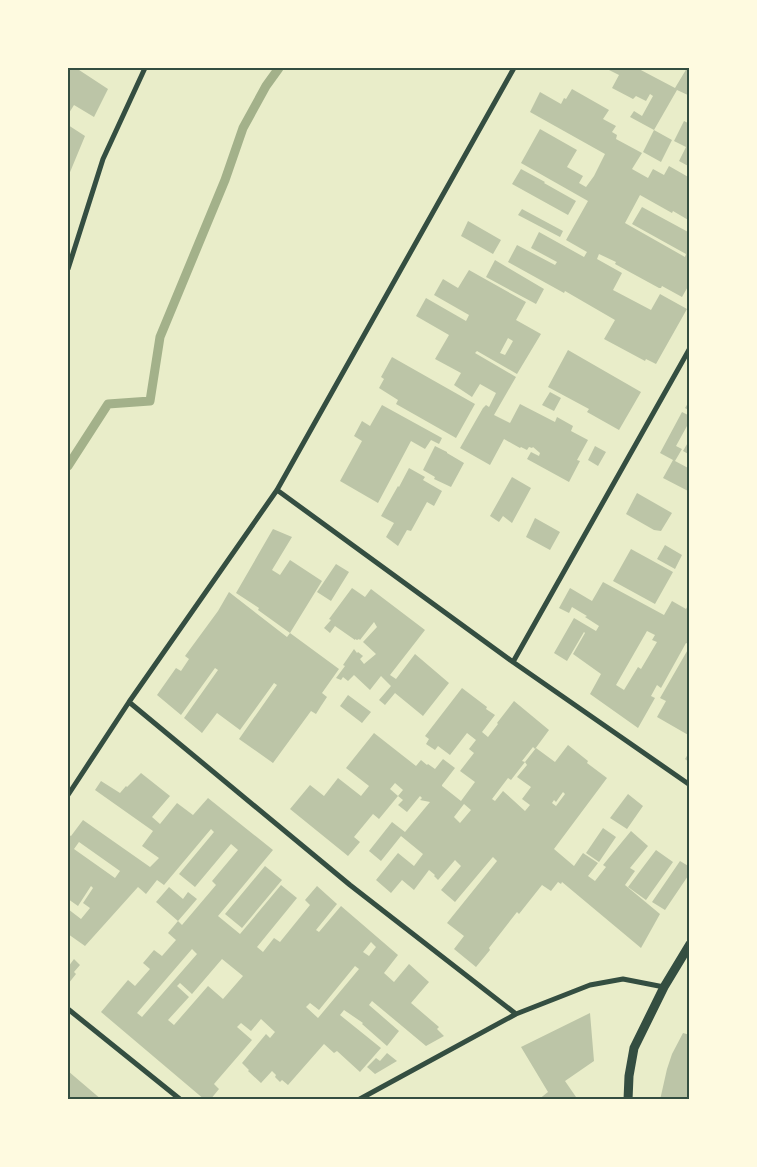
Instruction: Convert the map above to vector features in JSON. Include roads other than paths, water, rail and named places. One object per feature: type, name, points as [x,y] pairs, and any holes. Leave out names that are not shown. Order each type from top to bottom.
[{"type":"street","points":[[68,269],[103,159],[145,68]]},
{"type":"street","points":[[68,795],[129,702],[277,490],[514,68]]},
{"type":"street","points":[[512,662],[690,348]]},
{"type":"street","points":[[277,490],[512,662],[690,785]]},
{"type":"street","points":[[129,702],[350,886],[516,1014]]},
{"type":"street","points":[[628,1100],[629,1076],[634,1048],[664,987],[690,944]]},
{"type":"street","points":[[358,1100],[516,1014],[590,985],[623,979],[664,987]]},
{"type":"street","points":[[68,1009],[181,1100]]},
{"type":"waterway","points":[[68,466],[108,404],[150,401],[160,337],[225,180],[243,128],[266,86],[279,68]]}]
